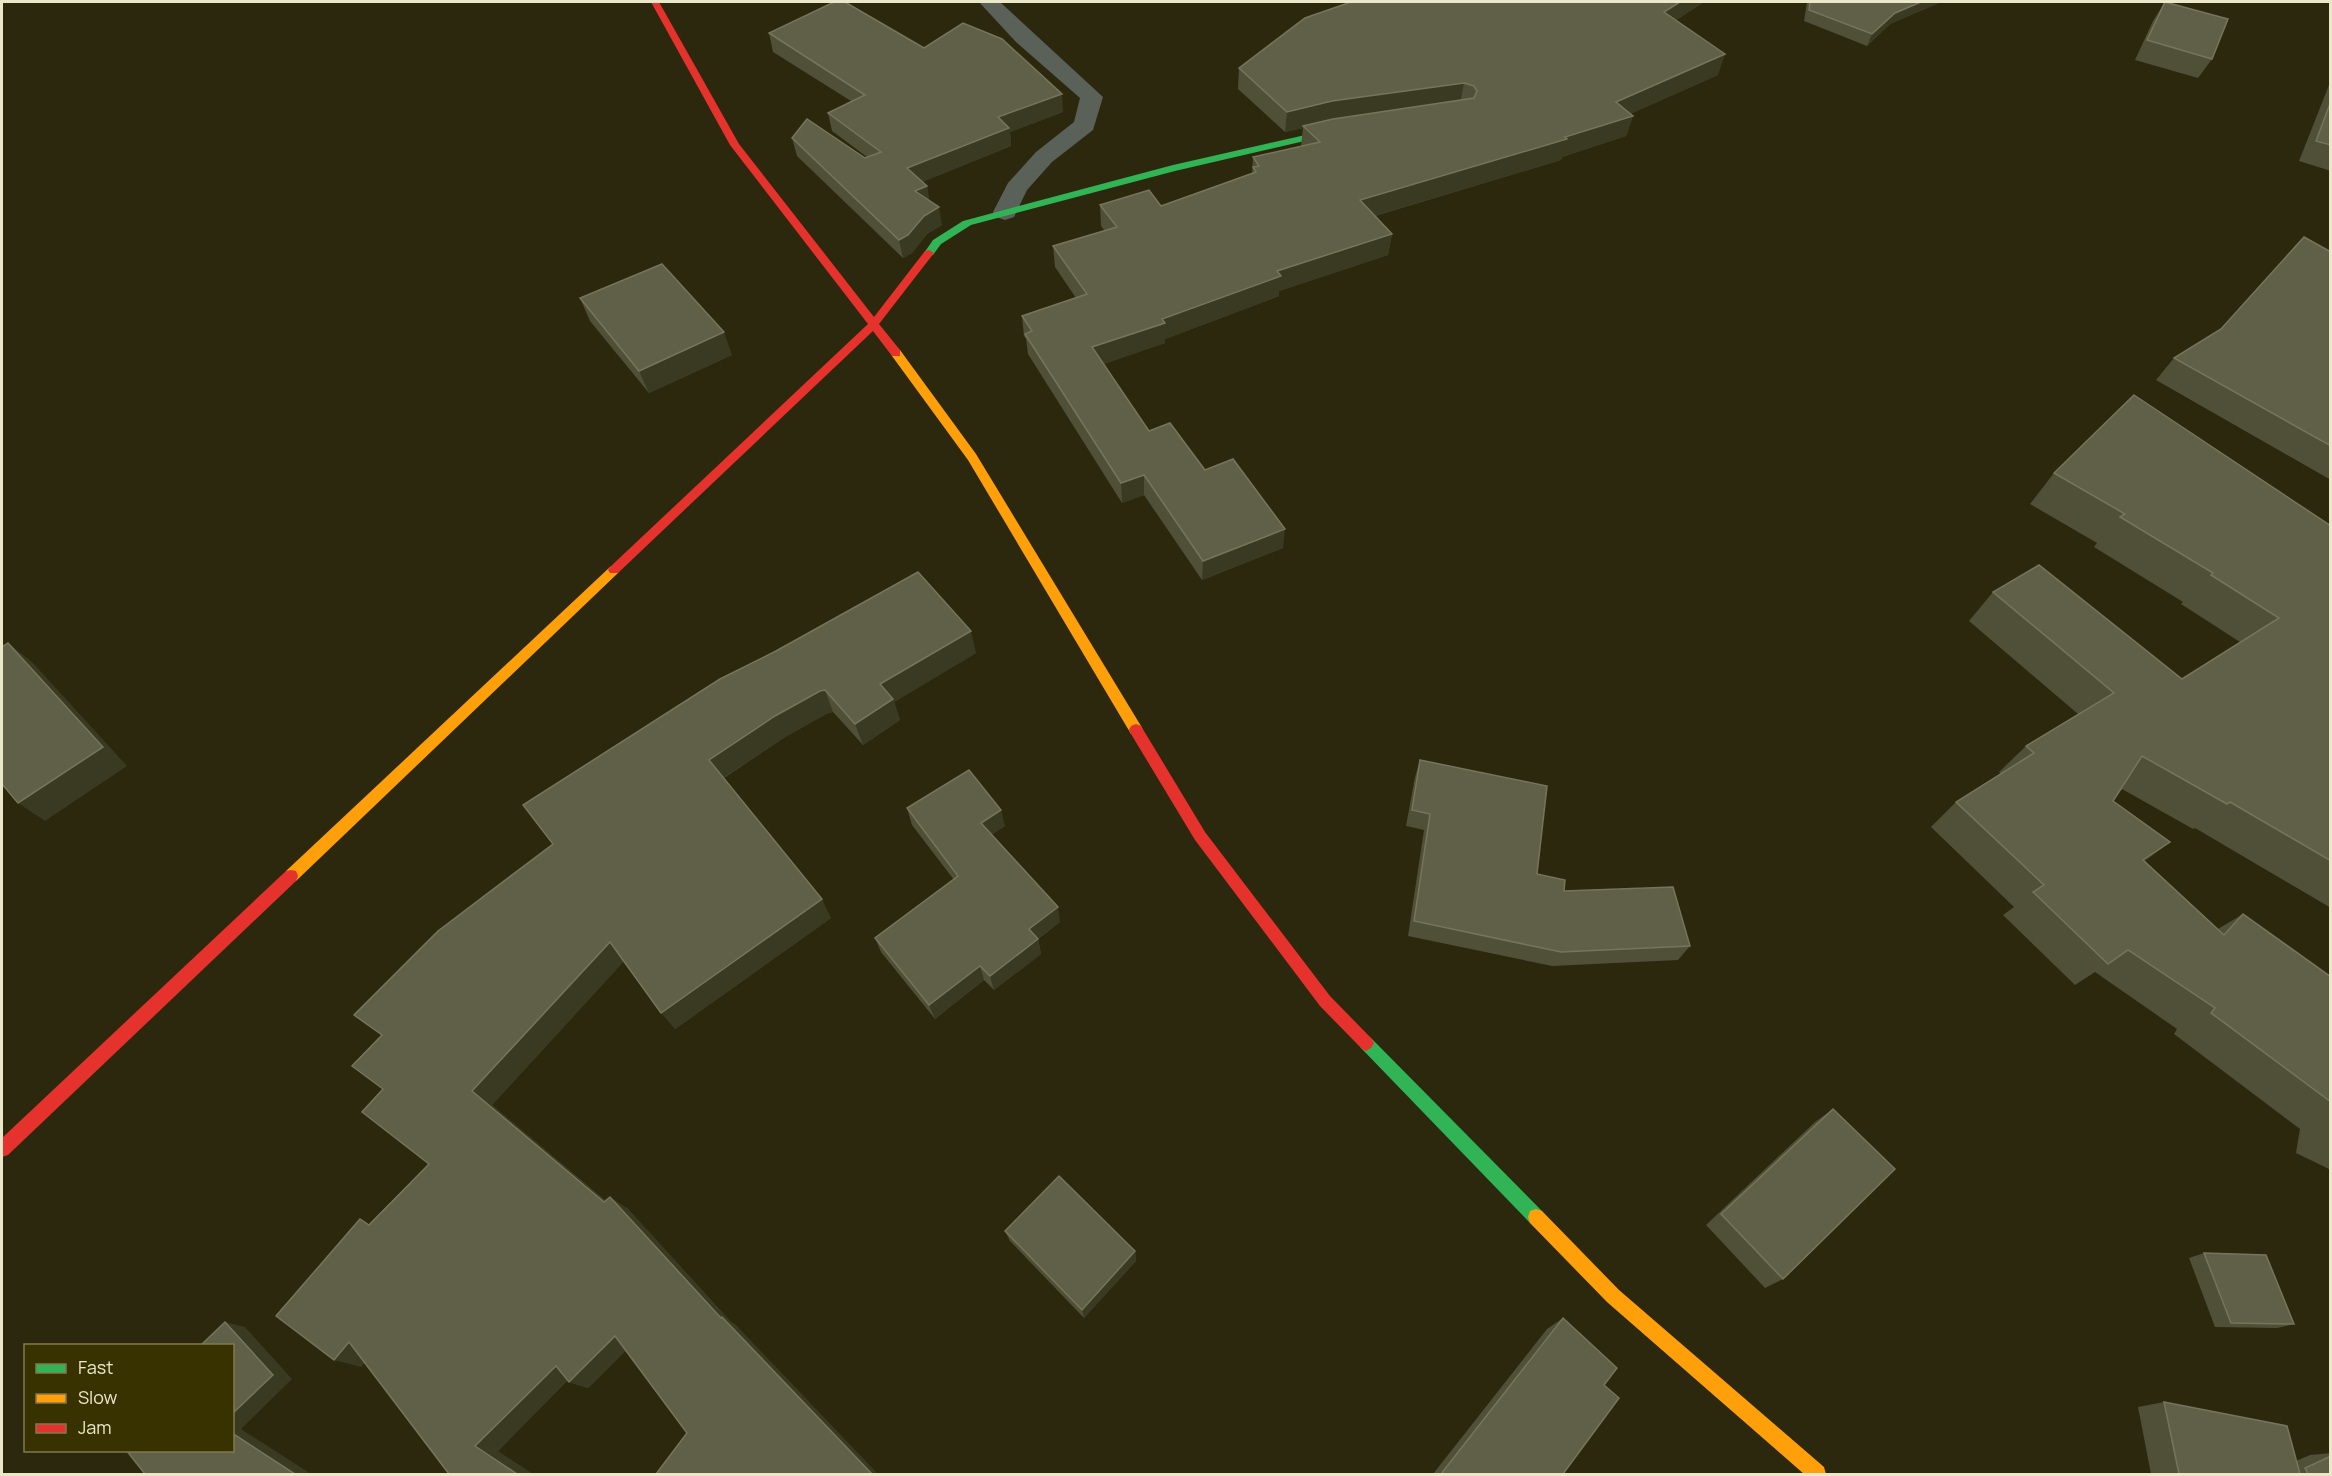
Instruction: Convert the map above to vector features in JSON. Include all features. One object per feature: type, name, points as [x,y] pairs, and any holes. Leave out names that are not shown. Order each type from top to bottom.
[{"type":"street","points":[[655,2],[735,145],[938,408],[972,458],[1200,836],[1324,1001],[1612,1296],[1817,1474]]},
{"type":"street","points":[[989,2],[1024,37],[1092,97],[1085,125],[1044,157],[1017,188],[1005,212]]},
{"type":"street","points":[[2,1149],[873,325],[937,242],[967,223],[1005,212],[1173,168],[1330,131],[1360,127]]},
{"type":"building","points":[[834,2],[845,2],[924,48],[963,23],[1002,39],[1062,94],[998,117],[1009,128],[907,168],[927,186],[915,191],[939,207],[924,216],[908,235],[899,240],[792,138],[807,119],[865,158],[881,152],[828,113],[865,95],[769,33]]},
{"type":"building","points":[[1351,2],[1680,2],[1664,12],[1725,54],[1616,102],[1633,116],[1565,137],[1567,139],[1360,200],[1392,234],[1277,271],[1281,276],[1162,319],[1165,323],[1092,347],[1149,431],[1170,423],[1205,470],[1233,459],[1285,529],[1203,561],[1144,475],[1121,483],[1025,334],[1032,331],[1022,316],[1087,294],[1053,246],[1117,227],[1100,205],[1149,190],[1161,206],[1256,172],[1253,167],[1259,166],[1253,157],[1320,142],[1303,126],[1333,119],[1474,98],[1477,91],[1474,86],[1464,83],[1332,101],[1287,112],[1239,68],[1305,18]]},
{"type":"building","points":[[1810,2],[1921,2],[1895,13],[1872,34],[1809,10]]},
{"type":"building","points":[[2165,2],[2228,19],[2212,59],[2147,40]]},
{"type":"building","points":[[2331,101],[2331,145],[2316,141]]},
{"type":"building","points":[[2304,237],[2331,252],[2331,446],[2174,358],[2221,329]]},
{"type":"building","points":[[662,264],[724,332],[639,371],[580,298]]},
{"type":"building","points":[[2134,395],[2331,526],[2331,861],[2230,802],[2227,804],[2142,756],[2113,801],[2170,842],[2143,860],[2224,935],[2243,914],[2331,977],[2331,1102],[2211,1013],[2215,1008],[2128,950],[2108,964],[2033,892],[2044,885],[1956,802],[2034,753],[2026,746],[2114,693],[1993,592],[2039,565],[2182,679],[2279,618],[2211,575],[2213,573],[2120,517],[2125,514],[2054,473]]},
{"type":"building","points":[[918,572],[971,631],[880,684],[893,699],[855,724],[825,690],[820,691],[775,716],[709,760],[822,899],[661,1013],[610,942],[472,1091],[604,1202],[610,1197],[721,1318],[872,1474],[656,1474],[687,1433],[615,1336],[569,1382],[556,1366],[475,1446],[517,1474],[449,1474],[349,1342],[334,1360],[276,1316],[360,1219],[369,1225],[429,1164],[362,1112],[383,1089],[352,1066],[382,1035],[354,1015],[438,931],[553,844],[523,805],[720,679],[776,651]]},
{"type":"building","points":[[8,643],[103,747],[18,803],[2,784],[2,647]]},
{"type":"building","points":[[1420,760],[1547,786],[1537,874],[1565,880],[1564,891],[1673,887],[1690,946],[1561,952],[1414,921],[1430,814],[1412,810]]},
{"type":"building","points":[[969,770],[1001,810],[981,823],[1058,907],[1029,929],[1038,939],[990,976],[980,966],[929,1005],[875,938],[958,876],[907,808]]},
{"type":"building","points":[[1833,1109],[1895,1169],[1783,1279],[1721,1214]]},
{"type":"building","points":[[1059,1176],[1135,1251],[1082,1310],[1005,1231]]},
{"type":"building","points":[[2204,1253],[2266,1255],[2294,1324],[2231,1323]]},
{"type":"building","points":[[1563,1318],[1617,1368],[1604,1385],[1619,1398],[1563,1474],[1441,1474]]},
{"type":"building","points":[[225,1322],[273,1375],[234,1412],[234,1344],[202,1344]]},
{"type":"building","points":[[2164,1402],[2287,1426],[2300,1474],[2179,1474]]},
{"type":"building","points":[[234,1434],[295,1474],[145,1474],[128,1452],[234,1452]]},
{"type":"building","points":[[2331,1456],[2331,1474],[2308,1474],[2305,1468]]},
{"type":"traffic: fast","points":[[929,253],[937,242],[967,223],[1173,168],[1345,129]]},
{"type":"traffic: fast","points":[[1366,1043],[1536,1217]]},
{"type":"traffic: slow","points":[[896,353],[972,457],[1136,730]]},
{"type":"traffic: slow","points":[[291,876],[614,570]]},
{"type":"traffic: slow","points":[[1536,1217],[1613,1296],[1817,1474]]},
{"type":"traffic: jam","points":[[655,2],[735,145],[896,353]]},
{"type":"traffic: jam","points":[[614,570],[873,325],[929,253]]},
{"type":"traffic: jam","points":[[1136,730],[1200,836],[1325,1001],[1366,1043]]},
{"type":"traffic: jam","points":[[2,1149],[291,876]]}]
